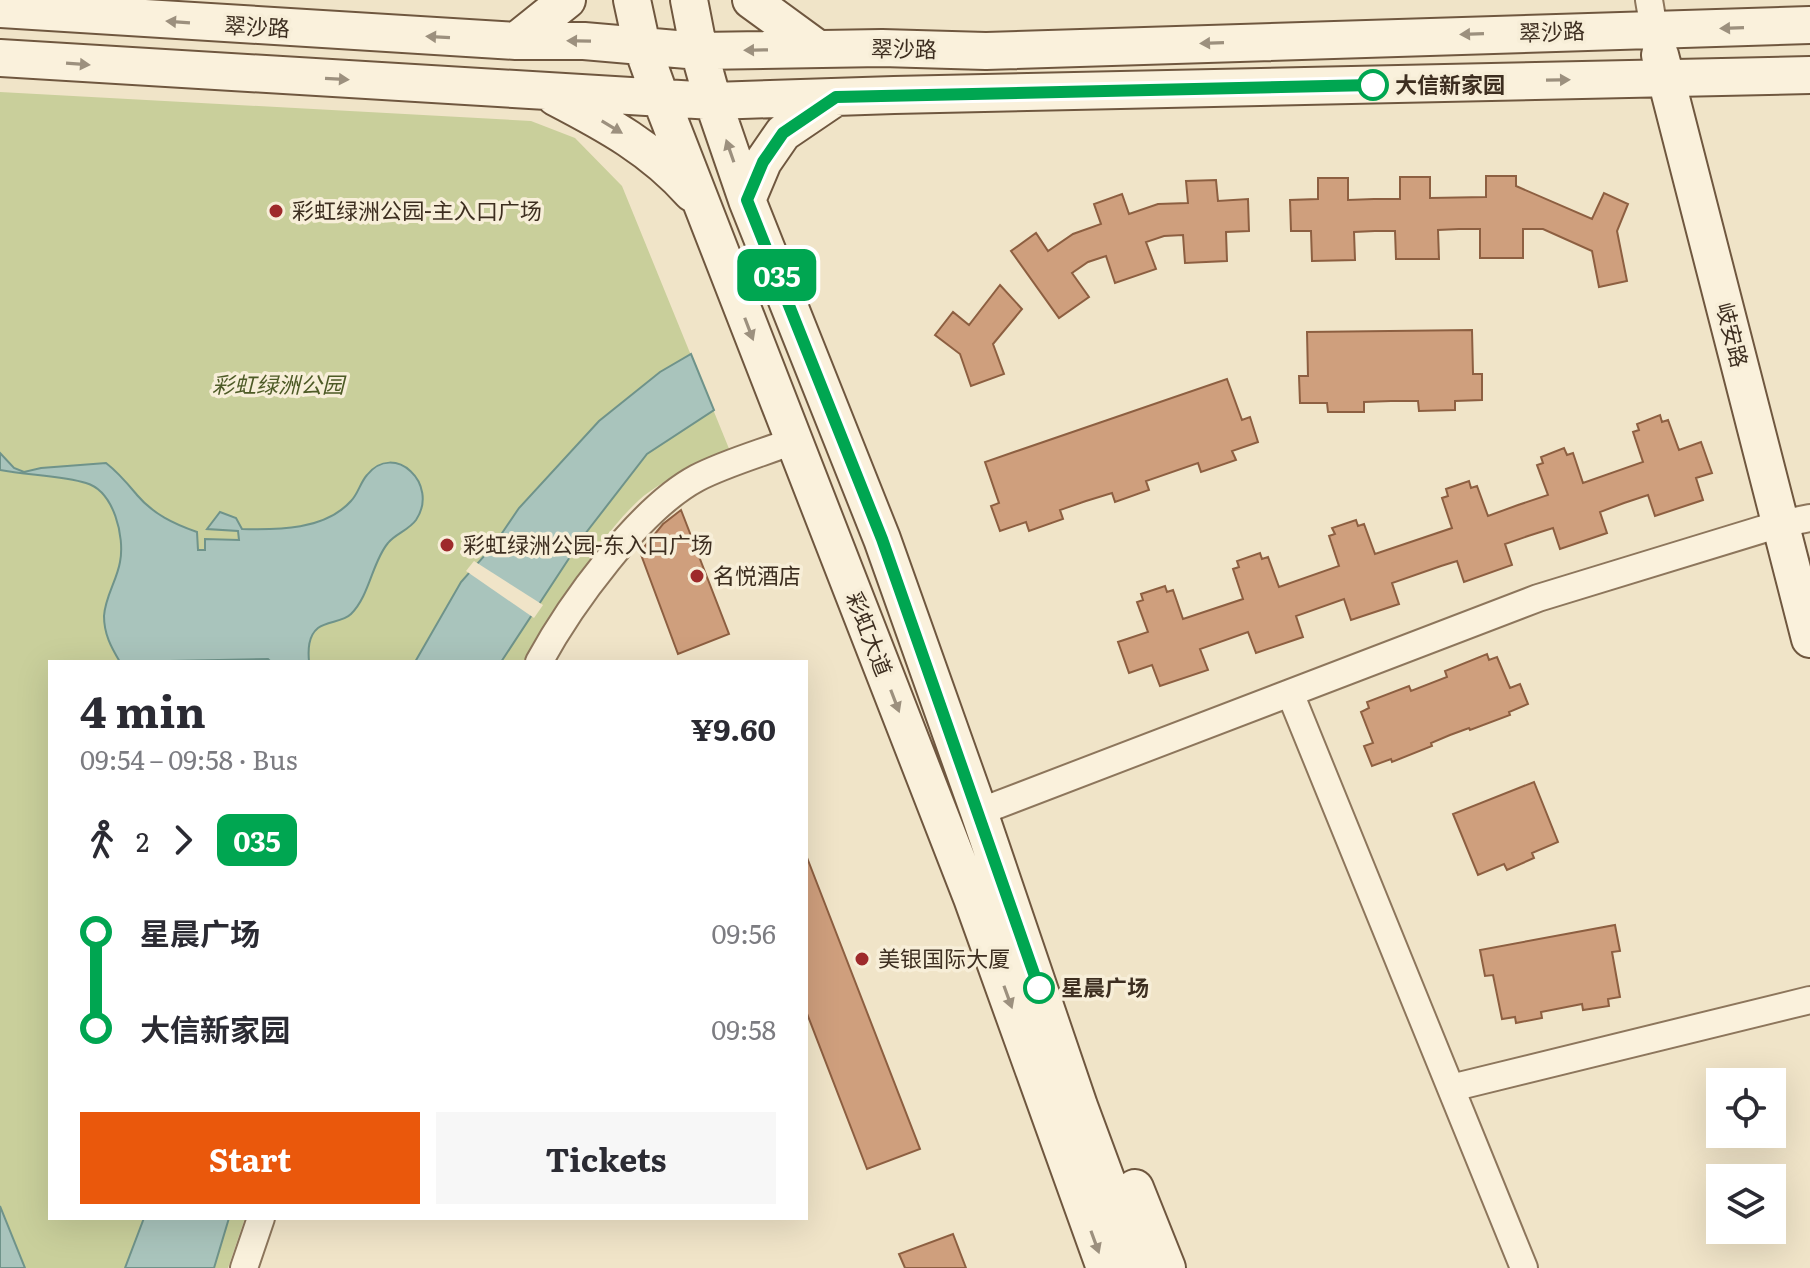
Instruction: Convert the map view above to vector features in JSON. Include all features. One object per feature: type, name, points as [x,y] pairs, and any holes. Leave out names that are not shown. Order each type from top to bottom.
[{"type":"main road","points":[[516,41],[567,0]]},
{"type":"main road","name":"彩虹大道","points":[[632,0],[642,46],[661,99],[972,898],[1105,1268]]},
{"type":"main road","name":"彩虹大道","points":[[689,0],[713,101],[747,200],[882,539],[1079,1106],[1139,1268]]},
{"type":"main road","points":[[751,0],[818,49]]},
{"type":"main road","name":"翠沙路","points":[[0,9],[516,41],[584,41],[699,51],[986,51],[1651,15],[1810,25]]},
{"type":"main road","name":"岐安路","points":[[1651,15],[1665,78],[1795,521],[1810,639]]},
{"type":"main road","name":"翠沙路","points":[[0,58],[713,101],[1810,75]]},
{"type":"main road","points":[[543,90],[616,128],[671,170],[701,204]]},
{"type":"main road","points":[[747,200],[763,162],[783,133],[836,97]]},
{"type":"main road","points":[[1079,1106],[1125,1161],[1167,1268]]},
{"type":"street","points":[[540,660],[569,613],[623,542],[657,508],[696,479],[793,441]]},
{"type":"street","points":[[979,812],[1538,598],[1795,521]]},
{"type":"street","points":[[1290,693],[1524,1268]]},
{"type":"street","points":[[1451,1088],[1810,1000]]},
{"type":"street","points":[[244,1268],[260,1220]]},
{"type":"green space","name":"彩虹绿洲公园","points":[[0,92],[531,121],[575,138],[622,186],[732,456],[671,479],[649,492],[622,517],[592,556],[529,660],[48,660],[48,1220],[244,1220],[228,1268],[0,1268]]},
{"type":"water","points":[[691,354],[714,410],[647,454],[585,534],[502,660],[416,660],[461,582],[494,545],[519,508],[599,421],[660,372]]},
{"type":"water","points":[[0,453],[14,468],[24,472],[106,463],[150,508],[172,522],[197,532],[198,550],[205,550],[205,539],[239,540],[238,531],[207,529],[220,512],[236,518],[242,529],[285,528],[315,523],[340,511],[353,498],[367,475],[378,466],[389,463],[411,471],[422,493],[422,506],[416,520],[391,540],[383,551],[363,598],[351,614],[322,626],[312,635],[309,660],[119,660],[104,623],[105,609],[118,569],[121,540],[115,516],[104,495],[86,483],[0,470]]},
{"type":"water","points":[[0,1206],[25,1268],[0,1268]]},
{"type":"water","points":[[143,1220],[228,1220],[214,1268],[125,1268]]},
{"type":"pier","points":[[474,561],[543,605],[534,618],[466,571]]},
{"type":"building","points":[[1486,176],[1516,176],[1516,186],[1592,219],[1604,193],[1628,204],[1617,231],[1627,281],[1599,287],[1592,251],[1543,229],[1523,229],[1523,258],[1480,258],[1480,229],[1459,229],[1438,230],[1439,259],[1396,259],[1395,231],[1375,231],[1354,232],[1355,260],[1312,261],[1311,231],[1291,231],[1290,200],[1318,199],[1318,178],[1348,178],[1348,200],[1400,199],[1400,177],[1430,177],[1430,198],[1486,197]]},
{"type":"building","points":[[1216,180],[1218,201],[1248,199],[1249,231],[1226,232],[1227,261],[1185,263],[1183,235],[1164,236],[1146,242],[1156,269],[1115,283],[1106,256],[1088,262],[1072,273],[1089,297],[1059,318],[1011,251],[1036,233],[1048,251],[1073,234],[1101,224],[1094,204],[1122,194],[1129,214],[1158,204],[1188,203],[1186,181]]},
{"type":"building","points":[[1000,285],[1022,309],[993,344],[1004,374],[971,386],[960,354],[935,335],[953,312],[969,325]]},
{"type":"building","points":[[1472,330],[1473,374],[1482,374],[1482,400],[1455,401],[1455,410],[1419,411],[1418,401],[1364,402],[1364,412],[1328,412],[1327,403],[1300,403],[1299,376],[1308,376],[1307,332]]},
{"type":"building","points":[[1227,379],[1242,420],[1250,417],[1258,442],[1232,451],[1236,460],[1201,472],[1198,463],[1146,481],[1149,490],[1115,502],[1112,493],[1086,501],[1060,510],[1063,519],[1029,531],[1026,522],[1000,531],[991,506],[999,503],[985,462]]},
{"type":"building","points":[[1660,415],[1662,422],[1668,420],[1679,450],[1701,442],[1712,473],[1696,478],[1703,500],[1655,516],[1648,495],[1624,503],[1600,512],[1607,533],[1560,549],[1553,528],[1528,536],[1505,544],[1512,565],[1464,582],[1457,561],[1441,566],[1392,583],[1399,604],[1351,620],[1344,599],[1296,616],[1303,637],[1256,653],[1248,632],[1200,649],[1208,670],[1160,686],[1152,665],[1129,673],[1118,642],[1148,632],[1137,602],[1143,600],[1141,594],[1165,586],[1167,592],[1173,590],[1183,619],[1243,599],[1233,569],[1239,567],[1237,561],[1260,553],[1262,559],[1268,557],[1279,587],[1339,566],[1329,536],[1335,534],[1332,528],[1356,520],[1358,526],[1364,524],[1375,554],[1452,528],[1442,498],[1448,496],[1446,489],[1469,481],[1471,488],[1477,486],[1488,516],[1548,495],[1537,465],[1543,463],[1541,457],[1564,448],[1567,455],[1573,453],[1583,483],[1643,462],[1633,432],[1639,430],[1637,424]]},
{"type":"building","points":[[681,510],[729,634],[678,654],[640,552],[663,524]]},
{"type":"building","points":[[1487,654],[1489,660],[1497,657],[1510,688],[1520,684],[1528,704],[1509,712],[1510,715],[1450,735],[1392,762],[1391,759],[1372,766],[1364,746],[1373,743],[1361,712],[1369,708],[1367,702],[1409,686],[1411,691],[1447,677],[1445,671]]},
{"type":"building","points":[[1534,782],[1558,842],[1532,853],[1534,858],[1507,870],[1504,864],[1478,875],[1453,814]]},
{"type":"building","points":[[808,860],[920,1149],[867,1169],[808,1016]]},
{"type":"building","points":[[1615,925],[1620,951],[1612,952],[1620,997],[1608,999],[1609,1006],[1583,1010],[1582,1004],[1541,1012],[1542,1018],[1516,1023],[1515,1017],[1502,1019],[1493,975],[1485,976],[1480,950]]},
{"type":"building","points":[[953,1234],[966,1268],[905,1268],[899,1254]]},
{"type":"bus line","name":"035","points":[[1039,988],[882,539],[747,200],[763,162],[783,133],[836,97],[1373,85]]},
{"type":"place","name":"大信新家园","points":[[1373,85]]},
{"type":"place","name":"彩虹绿洲公园-主入口广场","points":[[276,211]]},
{"type":"place","name":"彩虹绿洲公园-东入口广场","points":[[447,545]]},
{"type":"place","name":"名悦酒店","points":[[697,576]]},
{"type":"place","name":"美银国际大厦","points":[[862,959]]},
{"type":"place","name":"星晨广场","points":[[1039,988]]}]
